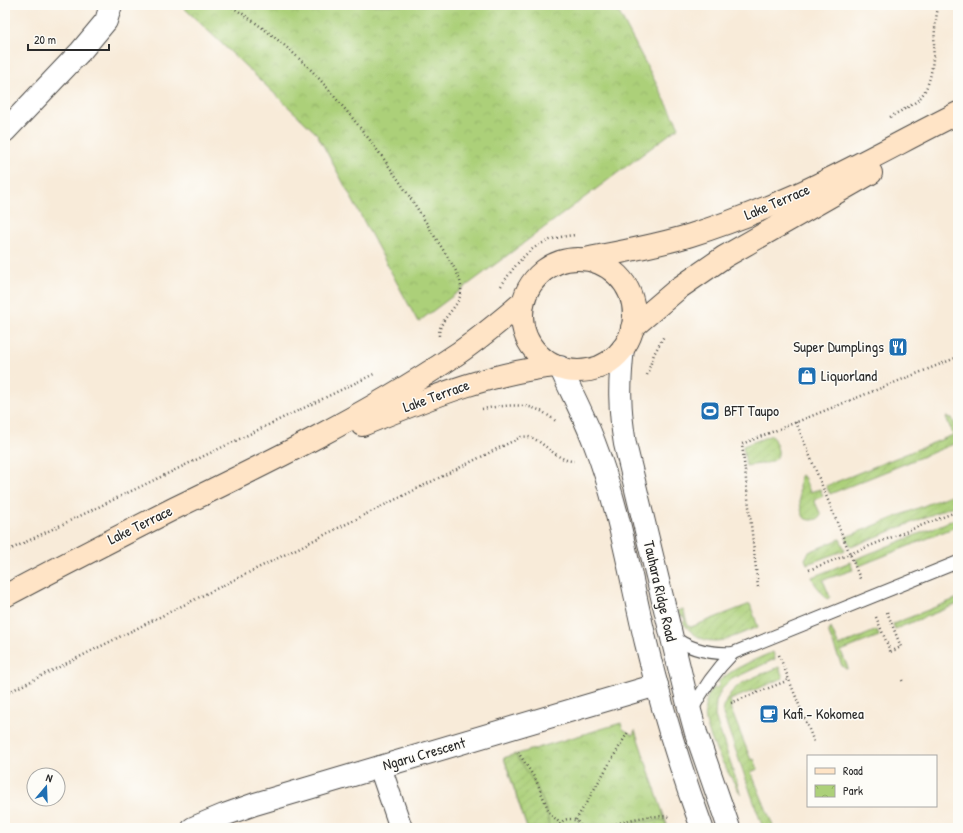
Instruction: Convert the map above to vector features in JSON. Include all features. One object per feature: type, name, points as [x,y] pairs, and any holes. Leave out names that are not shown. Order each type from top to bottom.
[{"type":"main road","name":"Lake Terrace","points":[[585,259],[650,246],[690,235],[747,215],[849,170],[958,113]]},
{"type":"main road","name":"Lake Terrace","points":[[632,328],[679,288],[700,273],[742,247],[856,183],[914,148],[958,117]]},
{"type":"main road","points":[[585,259],[592,261],[615,273],[627,288],[634,311],[634,320],[630,337],[623,348],[609,362],[594,369],[575,371],[566,370],[549,363],[530,345],[523,330],[521,319],[522,302],[530,285],[537,276],[557,262],[585,259]]},
{"type":"main road","name":"Lake Terrace","points":[[5,596],[106,542],[277,458],[399,391],[481,336],[522,302]]},
{"type":"main road","name":"Lake Terrace","points":[[277,458],[412,405],[483,380],[530,369],[557,367]]},
{"type":"street","points":[[5,131],[81,51],[106,21],[111,5]]},
{"type":"street","name":"Tauhara Ridge Road","points":[[623,348],[619,386],[621,422],[625,444],[690,712],[729,828]]},
{"type":"street","name":"Tauhara Ridge Road","points":[[557,367],[594,441],[606,477],[657,685],[702,828]]},
{"type":"street","name":"Ngaru Crescent","points":[[193,828],[224,814],[254,804],[657,685]]},
{"type":"street","points":[[380,767],[401,828]]},
{"type":"lane","points":[[670,634],[685,644],[700,650],[717,654],[733,653],[958,562]]},
{"type":"lane","points":[[690,712],[715,672],[733,653]]},
{"type":"path","points":[[229,5],[267,31],[320,80],[386,161],[424,219],[453,266],[459,278],[462,289],[457,303],[440,328],[439,337]]},
{"type":"path","points":[[884,121],[917,100],[926,87],[932,66],[935,15],[939,5]]},
{"type":"path","points":[[646,379],[654,354],[667,331]]},
{"type":"path","points":[[758,587],[742,444],[958,357]]},
{"type":"path","points":[[5,552],[376,373]]},
{"type":"path","points":[[480,409],[510,405],[522,406],[540,411],[558,423]]},
{"type":"path","points":[[796,422],[863,585]]},
{"type":"path","points":[[5,694],[521,436],[532,437],[564,460],[579,461]]},
{"type":"path","points":[[809,570],[958,511]]},
{"type":"path","points":[[874,613],[890,652],[901,647],[885,608]]},
{"type":"path","points":[[777,651],[814,742]]},
{"type":"path","points":[[731,703],[789,680]]},
{"type":"path","points":[[576,820],[628,732]]},
{"type":"path","points":[[516,750],[536,780],[550,814],[560,823]]},
{"type":"path","points":[[605,828],[624,821],[670,817]]},
{"type":"path","points":[[558,828],[560,823],[569,818],[576,820],[582,828]]},
{"type":"green space","points":[[181,5],[615,5],[679,127],[418,322],[317,134]]},
{"type":"green space","points":[[946,417],[952,418],[958,432],[958,448],[956,443],[830,494],[826,486],[953,435]]},
{"type":"green space","points":[[772,435],[778,450],[777,458],[770,462],[746,466],[743,446]]},
{"type":"green space","points":[[801,475],[804,477],[810,492],[820,489],[823,496],[814,500],[821,515],[819,518],[811,520],[804,517],[800,506],[799,492],[799,480]]},
{"type":"green space","points":[[958,492],[958,504],[851,547],[846,537]]},
{"type":"green space","points":[[958,518],[958,526],[859,566],[856,559]]},
{"type":"green space","points":[[840,539],[845,550],[807,564],[805,559],[809,552]]},
{"type":"green space","points":[[850,562],[853,570],[823,580],[830,597],[827,599],[815,584],[812,577]]},
{"type":"green space","points":[[958,598],[958,604],[895,629],[893,624]]},
{"type":"green space","points":[[750,604],[758,627],[719,641],[710,641],[692,633],[683,623],[685,620],[683,616],[680,616],[678,611],[683,609],[688,626],[691,627]]},
{"type":"green space","points":[[831,628],[839,646],[877,630],[879,636],[841,651],[848,668],[846,669],[842,666],[829,634]]},
{"type":"green space","points":[[773,652],[775,659],[730,680],[721,690],[716,702],[715,716],[741,795],[713,744],[706,722],[706,703],[712,688],[717,688],[719,685],[718,682],[724,677],[744,665]]},
{"type":"green space","points":[[779,667],[783,678],[730,700],[732,706],[730,707],[751,760],[754,759],[758,769],[751,772],[774,828],[763,828],[723,714],[729,695],[735,688],[751,679]]},
{"type":"green space","points":[[621,723],[623,729],[633,735],[635,730],[668,828],[527,828],[504,758]]},
{"type":"green space","points":[[515,754],[542,798],[548,818],[549,828],[527,828],[504,758]]},
{"type":"green space","points":[[665,821],[668,828],[615,828],[638,822]]},
{"type":"place","name":"Super Dumplings","points":[[898,347]]},
{"type":"place","name":"Liquorland","points":[[807,376]]},
{"type":"place","name":"BFT Taupo","points":[[710,411]]},
{"type":"place","name":"Kafi - Kokomea","points":[[769,714]]}]
